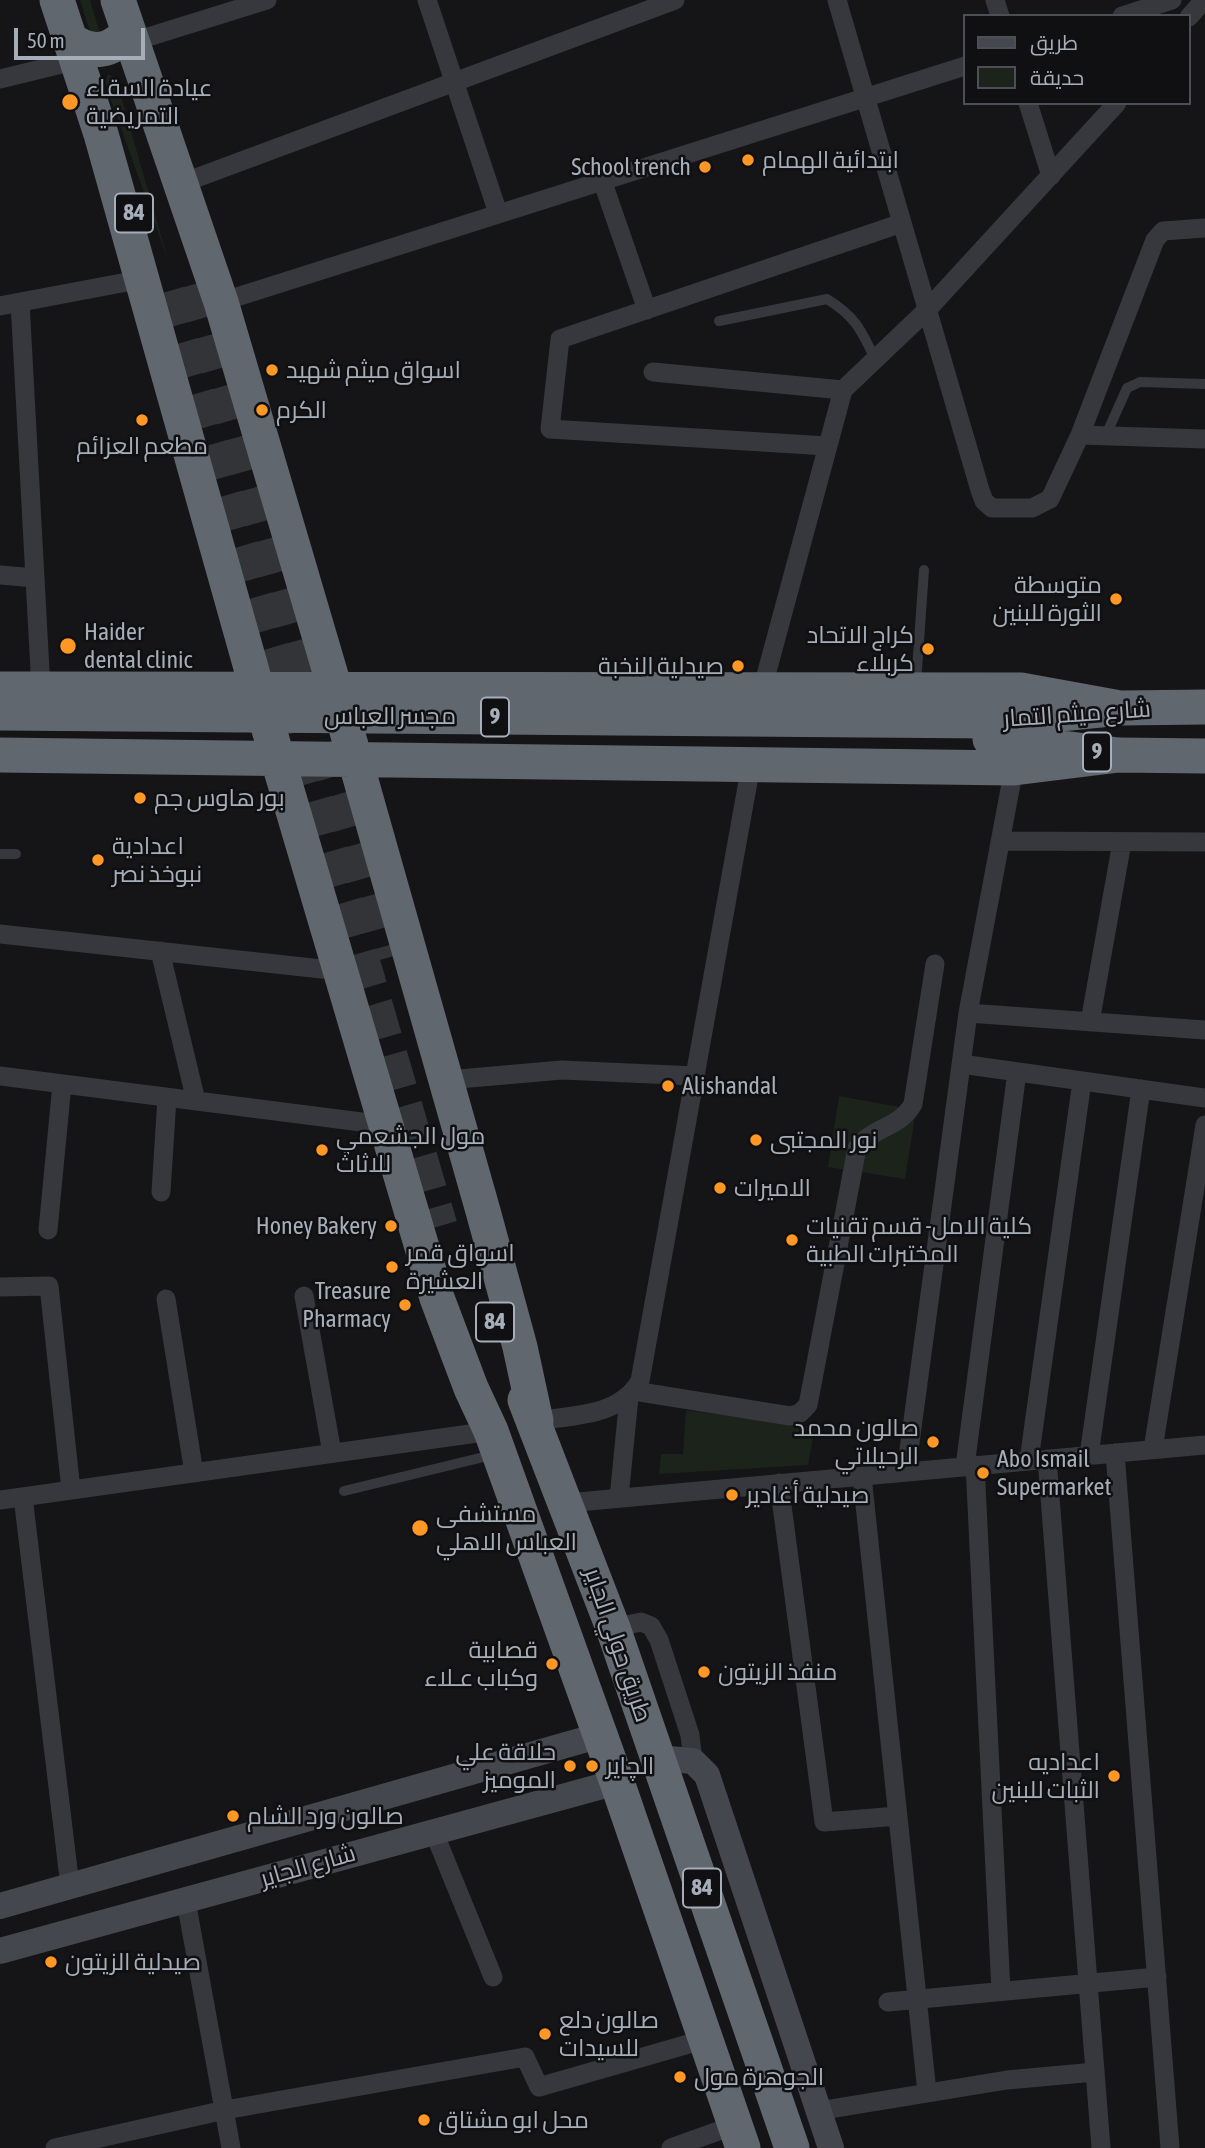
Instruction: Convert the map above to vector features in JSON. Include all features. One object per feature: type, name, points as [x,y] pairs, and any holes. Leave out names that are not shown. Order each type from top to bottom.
[{"type":"highway","name":"84","points":[[57,0],[101,134],[181,289]]},
{"type":"highway","name":"84","points":[[130,37],[156,119],[181,289]]},
{"type":"highway","points":[[79,64],[80,47],[102,50],[130,37]]},
{"type":"highway","points":[[156,119],[180,184],[181,289],[242,636],[437,1298],[495,1442]]},
{"type":"highway","points":[[181,289],[314,616],[447,1080],[520,1347],[536,1421]]},
{"type":"highway","points":[[314,616],[335,649],[361,674],[372,681],[408,689]]},
{"type":"highway","points":[[216,689],[226,685],[238,672],[242,636]]},
{"type":"highway","points":[[0,689],[1021,690],[1120,708]]},
{"type":"highway","name":"شارع ميثم التمار","points":[[990,730],[1120,708],[1205,707]]},
{"type":"highway","name":"مجسر العباس","points":[[0,713],[990,730]]},
{"type":"highway","name":"شارع ميثم التمار","points":[[990,730],[1119,755],[1205,756]]},
{"type":"highway","name":"مجسر العباس","points":[[0,732],[990,730]]},
{"type":"highway","points":[[0,755],[1014,768],[1119,755]]},
{"type":"highway","points":[[224,758],[263,772],[283,796],[294,815]]},
{"type":"highway","points":[[373,819],[375,798],[387,779],[403,765],[422,760]]},
{"type":"highway","name":"84","points":[[495,1442],[468,1321],[451,1224],[536,1421]]},
{"type":"highway","name":"طريق حولي الجاير","points":[[536,1421],[613,1628],[793,2148]]},
{"type":"highway","name":"طريق حولي الجاير","points":[[495,1442],[601,1735],[739,2137]]},
{"type":"street","points":[[130,37],[267,0]]},
{"type":"street","points":[[428,0],[498,213]]},
{"type":"street","points":[[180,184],[675,0]]},
{"type":"street","points":[[837,0],[979,490],[992,508],[1032,508],[1050,499],[1080,435],[1155,240],[1163,231],[1205,228]]},
{"type":"street","points":[[1128,14],[1172,0]]},
{"type":"street","points":[[1191,16],[1204,0]]},
{"type":"street","points":[[0,79],[79,64]]},
{"type":"street","points":[[0,306],[20,302],[181,289],[498,213],[964,65]]},
{"type":"street","points":[[1029,105],[1051,176]]},
{"type":"street","points":[[762,690],[843,390],[927,310],[1115,105]]},
{"type":"street","points":[[602,180],[647,310]]},
{"type":"street","points":[[827,446],[550,429],[560,339],[902,223]]},
{"type":"street","points":[[20,302],[41,689]]},
{"type":"street","points":[[653,372],[843,390]]},
{"type":"street","points":[[1080,435],[1205,439]]},
{"type":"street","points":[[0,575],[35,578]]},
{"type":"street","points":[[620,1498],[631,1394],[647,1353],[751,765]]},
{"type":"street","points":[[906,1472],[968,1013],[1014,768]]},
{"type":"street","points":[[1000,841],[1205,842]]},
{"type":"street","points":[[1090,1022],[1122,842]]},
{"type":"street","points":[[0,934],[340,971]]},
{"type":"street","points":[[160,951],[196,1101]]},
{"type":"street","points":[[536,1421],[606,1409],[631,1394],[790,1416],[800,1413],[808,1405],[857,1148],[868,1135],[889,1126],[908,1113],[913,1104],[935,964]]},
{"type":"street","points":[[968,1013],[1205,1030]]},
{"type":"street","points":[[961,1064],[1205,1098]]},
{"type":"street","points":[[447,1080],[562,1070],[696,1076]]},
{"type":"street","points":[[1001,1991],[970,1466],[1017,1072]]},
{"type":"street","points":[[0,1076],[385,1125]]},
{"type":"street","points":[[1082,1081],[1038,1460],[1088,1983],[1101,2148]]},
{"type":"street","points":[[48,1230],[62,1084]]},
{"type":"street","points":[[1089,1455],[1141,1089]]},
{"type":"street","points":[[161,1192],[167,1098]]},
{"type":"street","points":[[1153,1449],[1205,1125]]},
{"type":"street","points":[[0,1287],[50,1286],[71,1490]]},
{"type":"street","points":[[304,1296],[332,1453]]},
{"type":"street","points":[[166,1299],[194,1473]]},
{"type":"street","points":[[0,1500],[332,1453],[495,1442]]},
{"type":"street","points":[[567,1503],[1205,1445]]},
{"type":"street","points":[[1115,1453],[1170,2148]]},
{"type":"street","points":[[862,1476],[928,2092]]},
{"type":"street","points":[[779,1483],[824,1822],[898,1816]]},
{"type":"street","points":[[23,1497],[74,1885],[84,1928]]},
{"type":"street","points":[[613,1628],[641,1622],[656,1632],[690,1735],[694,1761],[707,1775],[831,2148]]},
{"type":"street","name":"شارع الجاير","points":[[0,1906],[601,1735]]},
{"type":"street","points":[[657,1758],[694,1761]]},
{"type":"street","name":"شارع الجاير","points":[[0,1951],[433,1830],[617,1782]]},
{"type":"street","points":[[433,1830],[493,1977]]},
{"type":"street","points":[[186,1901],[232,2148]]},
{"type":"street","points":[[888,2002],[1157,1977]]},
{"type":"street","points":[[55,2148],[225,2110],[525,2057],[539,2087],[706,2039]]},
{"type":"street","points":[[817,2111],[928,2092],[1095,2072]]},
{"type":"street","points":[[671,2148],[739,2137]]},
{"type":"lane","points":[[719,321],[827,299],[849,312],[858,323],[876,360]]},
{"type":"lane","points":[[1105,436],[1127,388],[1140,382],[1205,384]]},
{"type":"lane","points":[[916,690],[924,570]]},
{"type":"lane","points":[[0,854],[16,854]]},
{"type":"lane","points":[[344,1491],[495,1442]]},
{"type":"green space","points":[[80,0],[90,0],[101,37],[93,42]]},
{"type":"green space","points":[[108,74],[116,79],[168,260],[105,83]]},
{"type":"green space","points":[[839,1096],[916,1110],[905,1179],[828,1167]]},
{"type":"green space","points":[[686,1410],[815,1427],[808,1465],[659,1474],[661,1454],[683,1454]]},
{"type":"tunnel","points":[[195,284],[387,958]]},
{"type":"tunnel","points":[[166,292],[440,1226]]},
{"type":"place","name":"عيادة السقاء التمريضية","points":[[70,102]]},
{"type":"place","name":"ابتدائية الهمام","points":[[748,160]]},
{"type":"place","name":"School trench","points":[[705,167]]},
{"type":"place","name":"اسواق ميثم شهيد","points":[[272,370]]},
{"type":"place","name":"الكرم","points":[[262,410]]},
{"type":"place","name":"مطعم العزائم","points":[[142,420]]},
{"type":"place","name":"متوسطة الثورة للبنين","points":[[1116,599]]},
{"type":"place","name":"Haider dental clinic","points":[[68,646]]},
{"type":"place","name":"كراج الاتحاد كربلاء","points":[[928,649]]},
{"type":"place","name":"صيدلية النخبة","points":[[738,666]]},
{"type":"place","name":"بور هاوس جم","points":[[140,798]]},
{"type":"place","name":"اعدادية نبوخذ نصر","points":[[98,860]]},
{"type":"place","name":"Alishandal","points":[[668,1086]]},
{"type":"place","name":"نور المجتبى","points":[[756,1140]]},
{"type":"place","name":"مول الجشعمي للاثاث","points":[[322,1150]]},
{"type":"place","name":"الاميرات","points":[[720,1188]]},
{"type":"place","name":"Honey Bakery","points":[[391,1226]]},
{"type":"place","name":"كلية الامل- قسم تقنيات المختبرات الطبية","points":[[792,1240]]},
{"type":"place","name":"اسواق قمر العشيرة","points":[[392,1267]]},
{"type":"place","name":"Treasure Pharmacy","points":[[405,1305]]},
{"type":"place","name":"صالون محمد الرحيلاتي","points":[[933,1442]]},
{"type":"place","name":"Abo Ismail Supermarket","points":[[983,1473]]},
{"type":"place","name":"صيدلية أغادير","points":[[732,1495]]},
{"type":"place","name":"مستشفى العباس الاهلي","points":[[420,1528]]},
{"type":"place","name":"قصابية وكباب عـلاء","points":[[552,1664]]},
{"type":"place","name":"منفذ الزيتون","points":[[704,1672]]},
{"type":"place","name":"حلاقة علي الموميز","points":[[570,1766]]},
{"type":"place","name":"الچاير","points":[[592,1766]]},
{"type":"place","name":"اعداديه الثبات للبنين","points":[[1114,1776]]},
{"type":"place","name":"صالون ورد الشام","points":[[233,1816]]},
{"type":"place","name":"صيدلية الزيتون","points":[[51,1962]]},
{"type":"place","name":"صالون دلع للسيدات","points":[[545,2034]]},
{"type":"place","name":"الجوهرة مول","points":[[680,2077]]},
{"type":"place","name":"محل ابو مشتاق","points":[[424,2120]]}]
